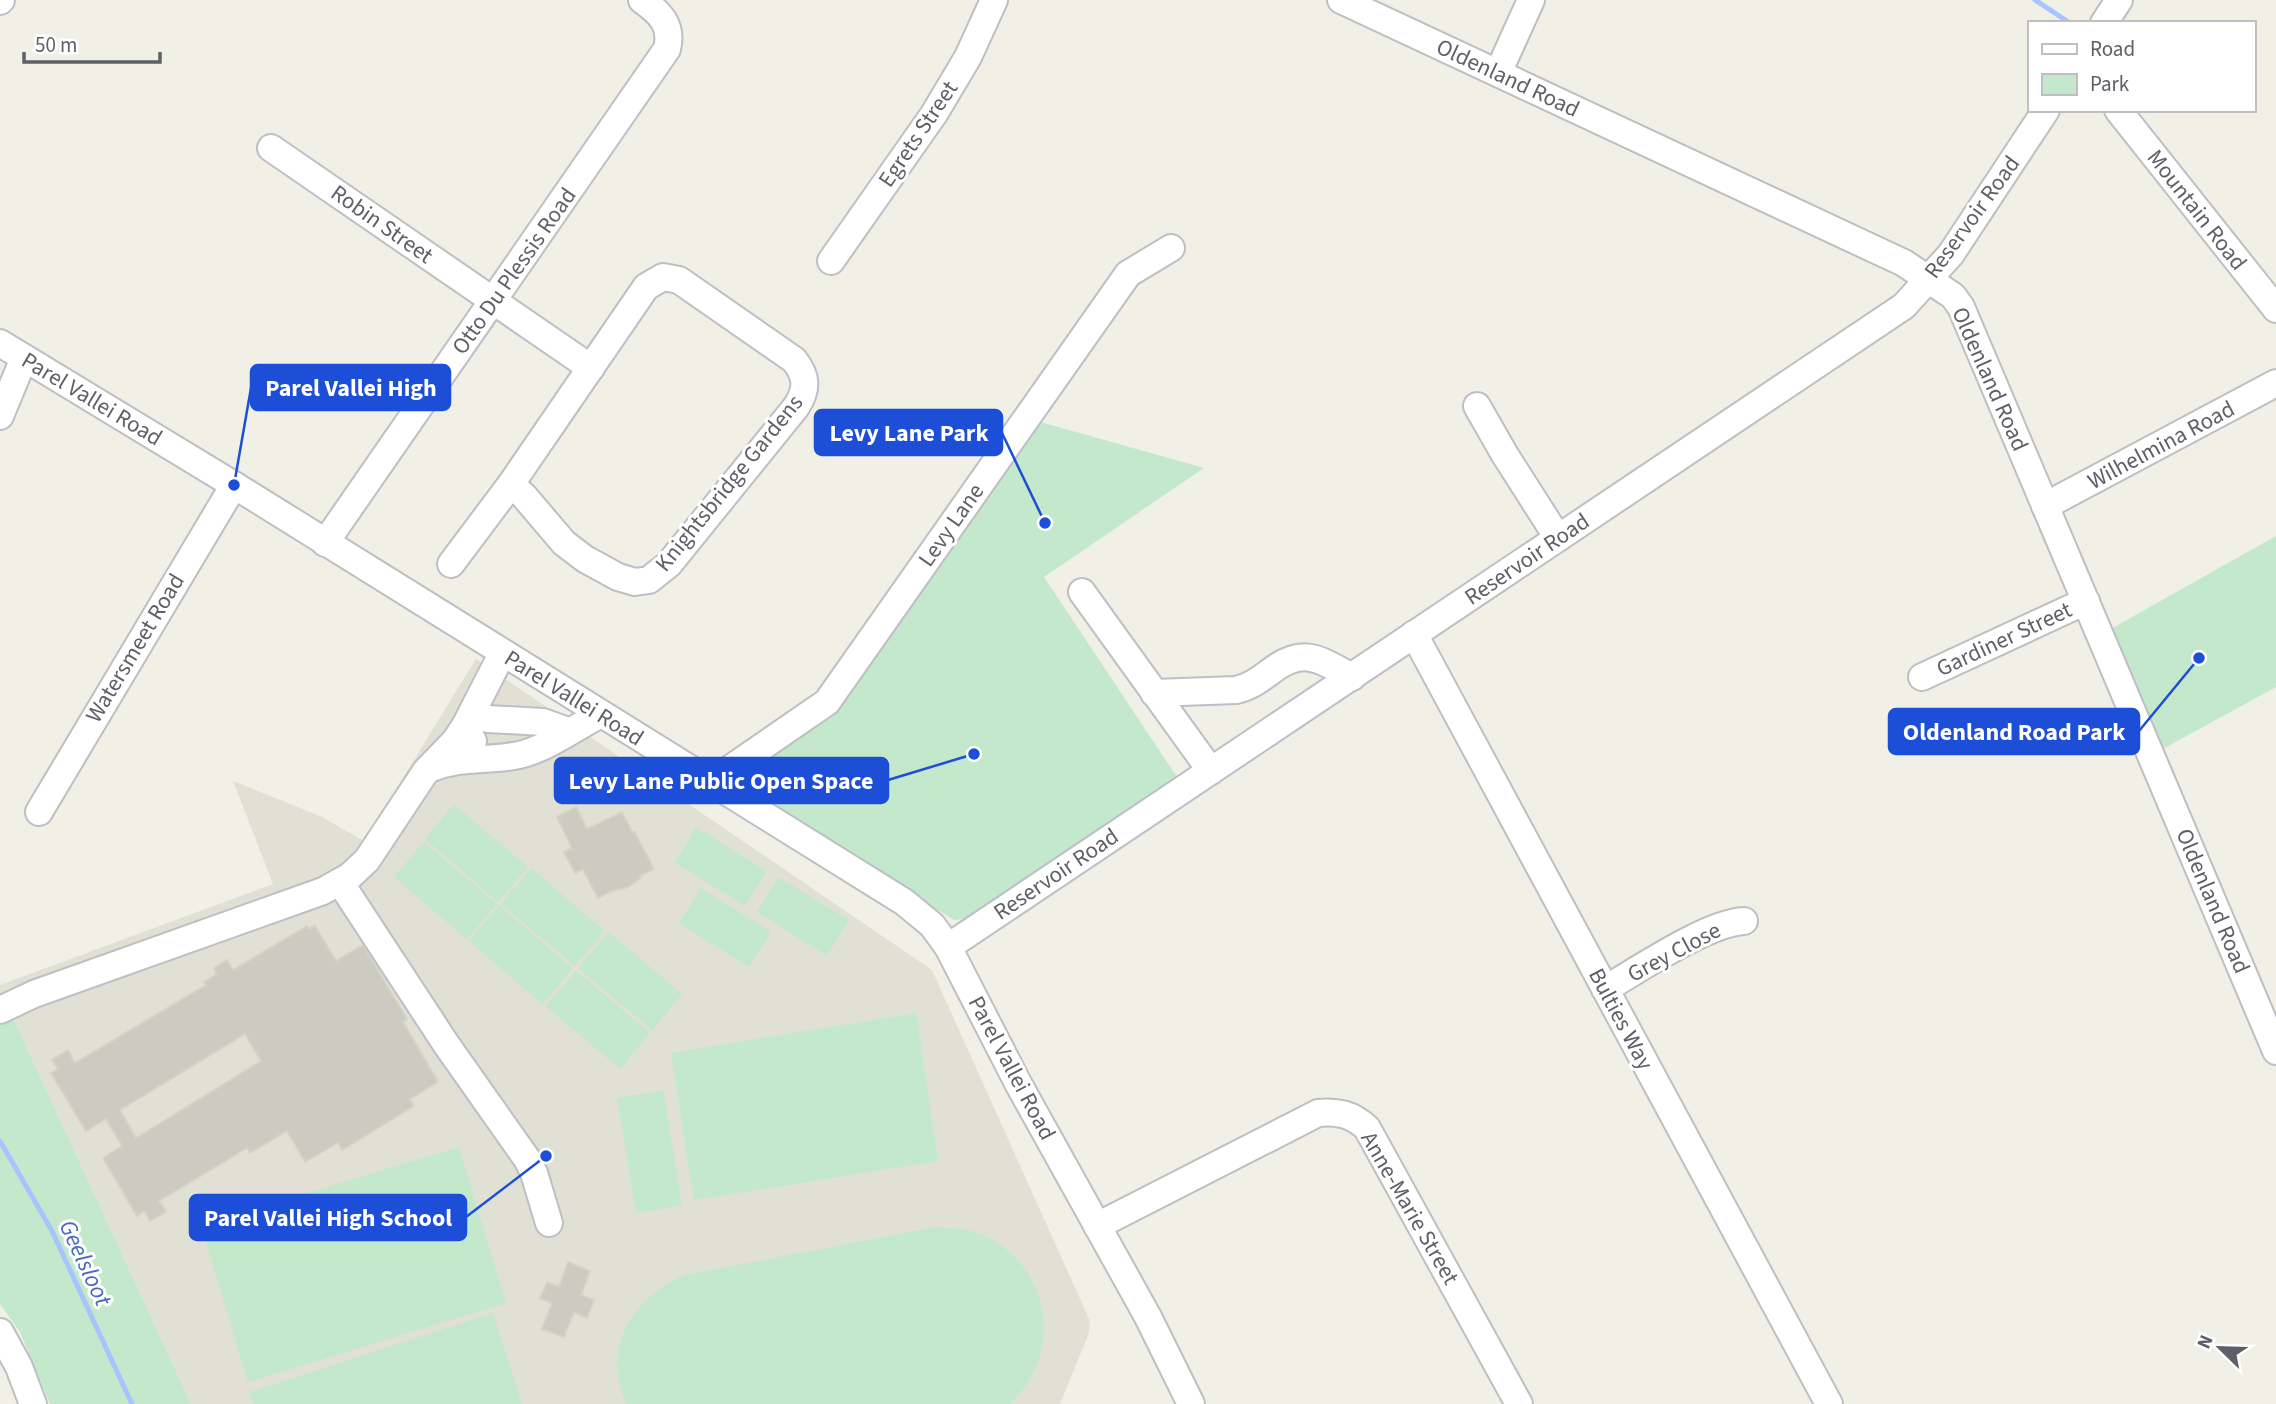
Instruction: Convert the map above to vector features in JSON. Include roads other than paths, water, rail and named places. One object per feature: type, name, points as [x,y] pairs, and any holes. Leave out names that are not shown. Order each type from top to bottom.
[{"type":"street","name":"Otto Du Plessis Road","points":[[325,543],[667,49],[669,29],[664,19],[642,0]]},
{"type":"street","name":"Egrets Street","points":[[831,261],[934,114],[968,57],[994,0]]},
{"type":"street","name":"Oldenland Road","points":[[1341,0],[1904,263],[1953,296],[1961,307],[2276,1051]]},
{"type":"street","points":[[1498,73],[1531,0]]},
{"type":"street","points":[[2105,21],[2119,0]]},
{"type":"street","name":"Reservoir Road","points":[[948,947],[1904,306],[1951,254],[2045,112]]},
{"type":"street","name":"Mountain Road","points":[[2120,112],[2276,309]]},
{"type":"street","name":"Robin Street","points":[[271,148],[493,301]]},
{"type":"street","name":"Levy Lane","points":[[711,782],[827,702],[1128,274],[1171,248]]},
{"type":"street","name":"Knightsbridge Gardens","points":[[451,564],[511,484],[646,287],[654,280],[670,277],[679,280],[794,360],[802,370],[806,383],[804,394],[788,417],[669,564],[649,580],[629,580],[585,559],[564,543],[511,484]]},
{"type":"street","points":[[493,301],[591,368]]},
{"type":"street","name":"Parel Vallei Road","points":[[0,343],[234,485],[904,902],[932,925],[948,947],[1019,1085],[1148,1317],[1191,1404]]},
{"type":"street","points":[[0,416],[24,358]]},
{"type":"street","name":"Wilhelmina Road","points":[[2045,506],[2276,383]]},
{"type":"street","points":[[1476,406],[1558,538]]},
{"type":"street","name":"Watersmeet Road","points":[[38,813],[234,485]]},
{"type":"street","points":[[1082,593],[1210,771]]},
{"type":"street","name":"Gardiner Street","points":[[1922,677],[2086,601]]},
{"type":"street","name":"Bulties Way","points":[[1414,634],[1829,1404]]},
{"type":"street","points":[[0,1010],[34,994],[323,891],[359,869],[426,771],[455,741],[502,653]]},
{"type":"street","points":[[1154,693],[1236,690],[1247,687],[1285,660],[1295,657],[1325,662],[1352,677]]},
{"type":"street","points":[[426,771],[453,760],[532,751],[601,715]]},
{"type":"street","points":[[468,720],[543,722],[568,730]]},
{"type":"street","points":[[468,720],[482,758]]},
{"type":"street","points":[[340,881],[446,1044],[530,1165],[549,1223]]},
{"type":"street","name":"Grey Close","points":[[1605,989],[1709,931],[1733,921],[1744,921]]},
{"type":"street","name":"Anne-Marie Street","points":[[1097,1226],[1318,1113],[1347,1115],[1367,1128],[1519,1404]]},
{"type":"street","points":[[0,1332],[19,1367],[33,1404]]},
{"type":"waterway","points":[[2035,0],[2067,21]]},
{"type":"waterway","name":"Geelsloot","points":[[0,1141],[52,1231],[132,1404]]},
{"type":"place","name":"Parel Vallei High","points":[[234,485]]},
{"type":"place","name":"Levy Lane Park","points":[[1045,523]]},
{"type":"place","name":"Oldenland Road Park","points":[[2199,658]]},
{"type":"place","name":"Levy Lane Public Open Space","points":[[974,754]]},
{"type":"place","name":"Parel Vallei High School","points":[[546,1156]]}]
